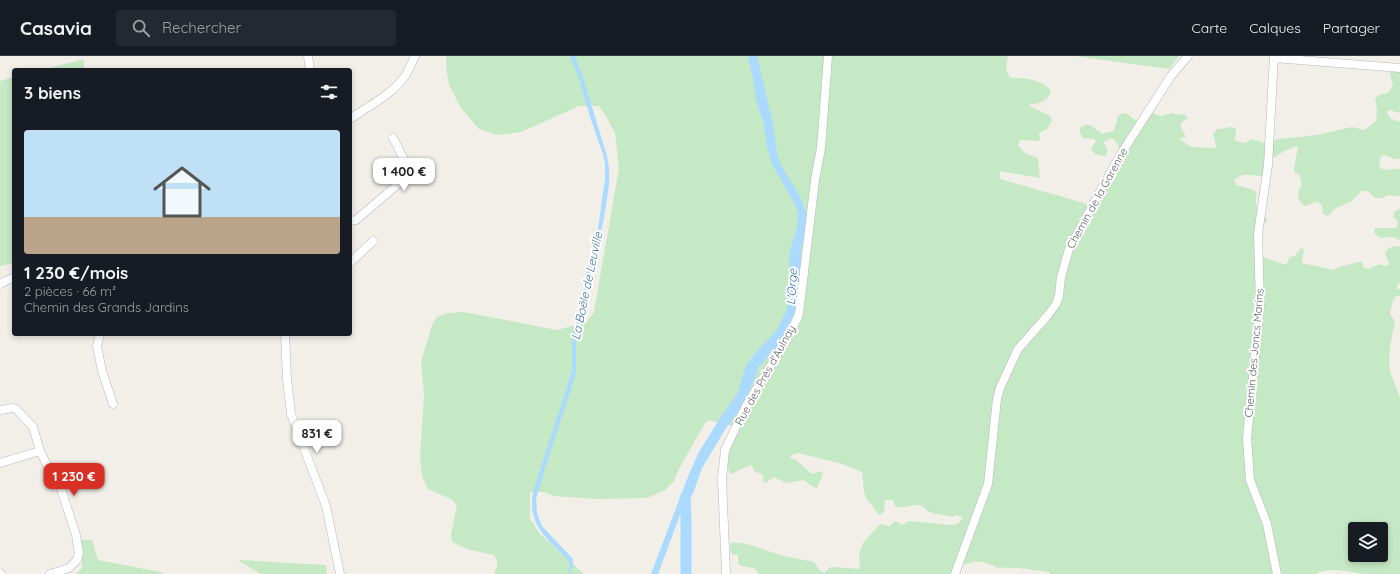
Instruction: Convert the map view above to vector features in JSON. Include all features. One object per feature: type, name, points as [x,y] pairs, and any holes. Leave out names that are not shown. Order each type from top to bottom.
[{"type":"street","points":[[308,56],[310,68]]},
{"type":"street","points":[[352,118],[398,84],[405,75],[415,56]]},
{"type":"street","name":"Rue des Prés d'Aulnay","points":[[726,574],[722,478],[725,450],[746,406],[790,334],[799,314],[815,180],[821,148],[828,56]]},
{"type":"street","name":"Chemin de la Garenne","points":[[955,574],[988,484],[997,399],[1000,388],[1018,349],[1056,304],[1059,296],[1061,277],[1069,249],[1119,157],[1171,76],[1188,56]]},
{"type":"street","points":[[1274,57],[1400,68]]},
{"type":"street","name":"Chemin des Joncs Marins","points":[[1274,57],[1268,171],[1258,234],[1260,305],[1247,438],[1250,480],[1267,524],[1278,574]]},
{"type":"street","points":[[352,221],[356,220],[411,173],[392,138]]},
{"type":"street","points":[[352,261],[373,241]]},
{"type":"street","points":[[0,284],[12,278]]},
{"type":"street","points":[[100,336],[97,346],[98,353],[113,404]]},
{"type":"street","points":[[285,336],[286,378],[291,414],[326,506],[340,574]]},
{"type":"street","points":[[0,410],[13,408],[18,410],[33,427],[40,451],[49,469],[59,483],[76,535],[79,553],[77,560],[69,568],[50,574]]},
{"type":"street","points":[[0,463],[40,451]]},
{"type":"green space","points":[[446,56],[1008,56],[1006,69],[1010,78],[1020,78],[1039,82],[1051,92],[1042,102],[1028,105],[1050,116],[1052,120],[1047,129],[1039,133],[1040,141],[1020,140],[1018,145],[1026,154],[1038,158],[1040,178],[1000,171],[1000,179],[1087,204],[1104,188],[1117,157],[1119,146],[1114,139],[1111,138],[1103,142],[1107,150],[1106,156],[1096,154],[1091,149],[1096,141],[1094,139],[1083,138],[1080,133],[1080,128],[1086,124],[1090,125],[1102,134],[1114,131],[1118,116],[1122,113],[1127,114],[1139,123],[1149,111],[1159,116],[1173,113],[1176,115],[1184,114],[1188,118],[1181,123],[1181,128],[1185,137],[1179,139],[1191,147],[1215,148],[1216,145],[1213,134],[1217,129],[1231,127],[1236,130],[1235,140],[1239,142],[1247,143],[1251,139],[1265,143],[1264,173],[1262,176],[1243,175],[1234,180],[1237,185],[1256,191],[1256,206],[1267,221],[1264,224],[1259,224],[1257,255],[1286,265],[1290,257],[1295,256],[1301,248],[1304,249],[1302,263],[1334,270],[1336,268],[1362,262],[1364,268],[1369,269],[1379,264],[1386,266],[1389,264],[1385,253],[1386,251],[1391,247],[1400,247],[1400,282],[1397,285],[1397,289],[1400,289],[1400,296],[1396,296],[1393,300],[1390,314],[1395,322],[1389,362],[1391,374],[1400,398],[1400,574],[1365,574],[1326,570],[1315,574],[1050,574],[1049,572],[1023,568],[997,568],[990,564],[977,562],[957,565],[952,574],[759,574],[754,568],[741,566],[738,563],[738,555],[732,554],[730,549],[731,543],[743,543],[777,554],[814,562],[820,571],[824,573],[831,567],[860,569],[859,554],[863,543],[880,524],[889,526],[896,521],[902,525],[909,521],[952,525],[957,524],[963,518],[956,515],[952,517],[933,513],[919,505],[898,507],[895,506],[893,500],[885,500],[884,512],[879,515],[866,499],[862,472],[843,464],[798,453],[791,455],[790,458],[796,460],[812,474],[821,471],[823,474],[817,488],[813,487],[804,480],[786,483],[774,477],[765,483],[763,480],[763,475],[754,471],[751,465],[730,474],[728,463],[731,444],[737,427],[709,420],[705,423],[679,469],[674,481],[665,490],[647,498],[595,499],[555,496],[544,492],[530,492],[530,519],[540,534],[584,574],[494,574],[497,560],[494,555],[467,549],[452,542],[451,534],[457,506],[453,500],[428,489],[422,476],[420,456],[424,395],[421,362],[432,325],[437,317],[447,313],[464,312],[557,330],[587,322],[594,312],[619,168],[615,133],[599,106],[579,106],[521,132],[497,135],[479,129],[461,108],[449,85]]},
{"type":"green space","points":[[1075,56],[1179,56],[1169,69]]},
{"type":"green space","points":[[84,59],[84,68],[49,68]]},
{"type":"green space","points":[[1400,68],[1400,113],[1389,110],[1387,113],[1389,117],[1395,121],[1400,121],[1400,159],[1395,159],[1384,155],[1381,156],[1379,163],[1381,169],[1384,170],[1400,169],[1400,196],[1388,195],[1382,198],[1375,198],[1368,191],[1362,191],[1350,202],[1336,208],[1328,216],[1323,214],[1322,206],[1318,201],[1305,206],[1300,201],[1298,196],[1302,185],[1299,174],[1295,173],[1294,169],[1298,147],[1295,146],[1276,157],[1273,157],[1271,151],[1273,141],[1278,139],[1317,135],[1352,127],[1364,130],[1376,121],[1377,110],[1375,99],[1379,95],[1388,93],[1393,85],[1390,73],[1393,69]]},
{"type":"green space","points":[[12,78],[12,263],[0,266],[0,81]]},
{"type":"green space","points":[[1400,209],[1400,241],[1393,237],[1383,238],[1377,236],[1374,232],[1375,228],[1396,228],[1398,224],[1397,220],[1393,217],[1395,211]]},
{"type":"green space","points":[[80,540],[92,540],[98,560],[161,572],[161,574],[76,574],[82,568],[82,558],[76,553],[74,548],[76,542]]},
{"type":"green space","points":[[238,560],[326,565],[327,574],[261,574]]},
{"type":"water","points":[[570,56],[575,56],[584,81],[607,156],[609,168],[609,185],[604,218],[585,306],[576,336],[576,373],[536,499],[537,513],[542,526],[573,559],[573,568],[569,564],[569,561],[541,531],[533,514],[532,504],[533,492],[572,371],[572,336],[580,310],[587,272],[598,229],[605,179],[603,154],[590,117],[579,78]]},
{"type":"water","points":[[748,56],[757,56],[773,124],[777,153],[782,167],[801,198],[808,219],[801,246],[801,262],[796,312],[785,337],[759,367],[745,402],[728,425],[702,468],[687,506],[680,515],[658,574],[651,574],[689,474],[699,452],[720,418],[738,393],[745,367],[758,350],[778,329],[790,298],[789,256],[797,229],[798,213],[772,164],[767,146],[764,125],[756,100]]},
{"type":"waterway","name":"L'Orge","points":[[685,498],[686,574]]},
{"type":"waterway","name":"La Boële de Leuville","points":[[569,574],[571,564]]}]
